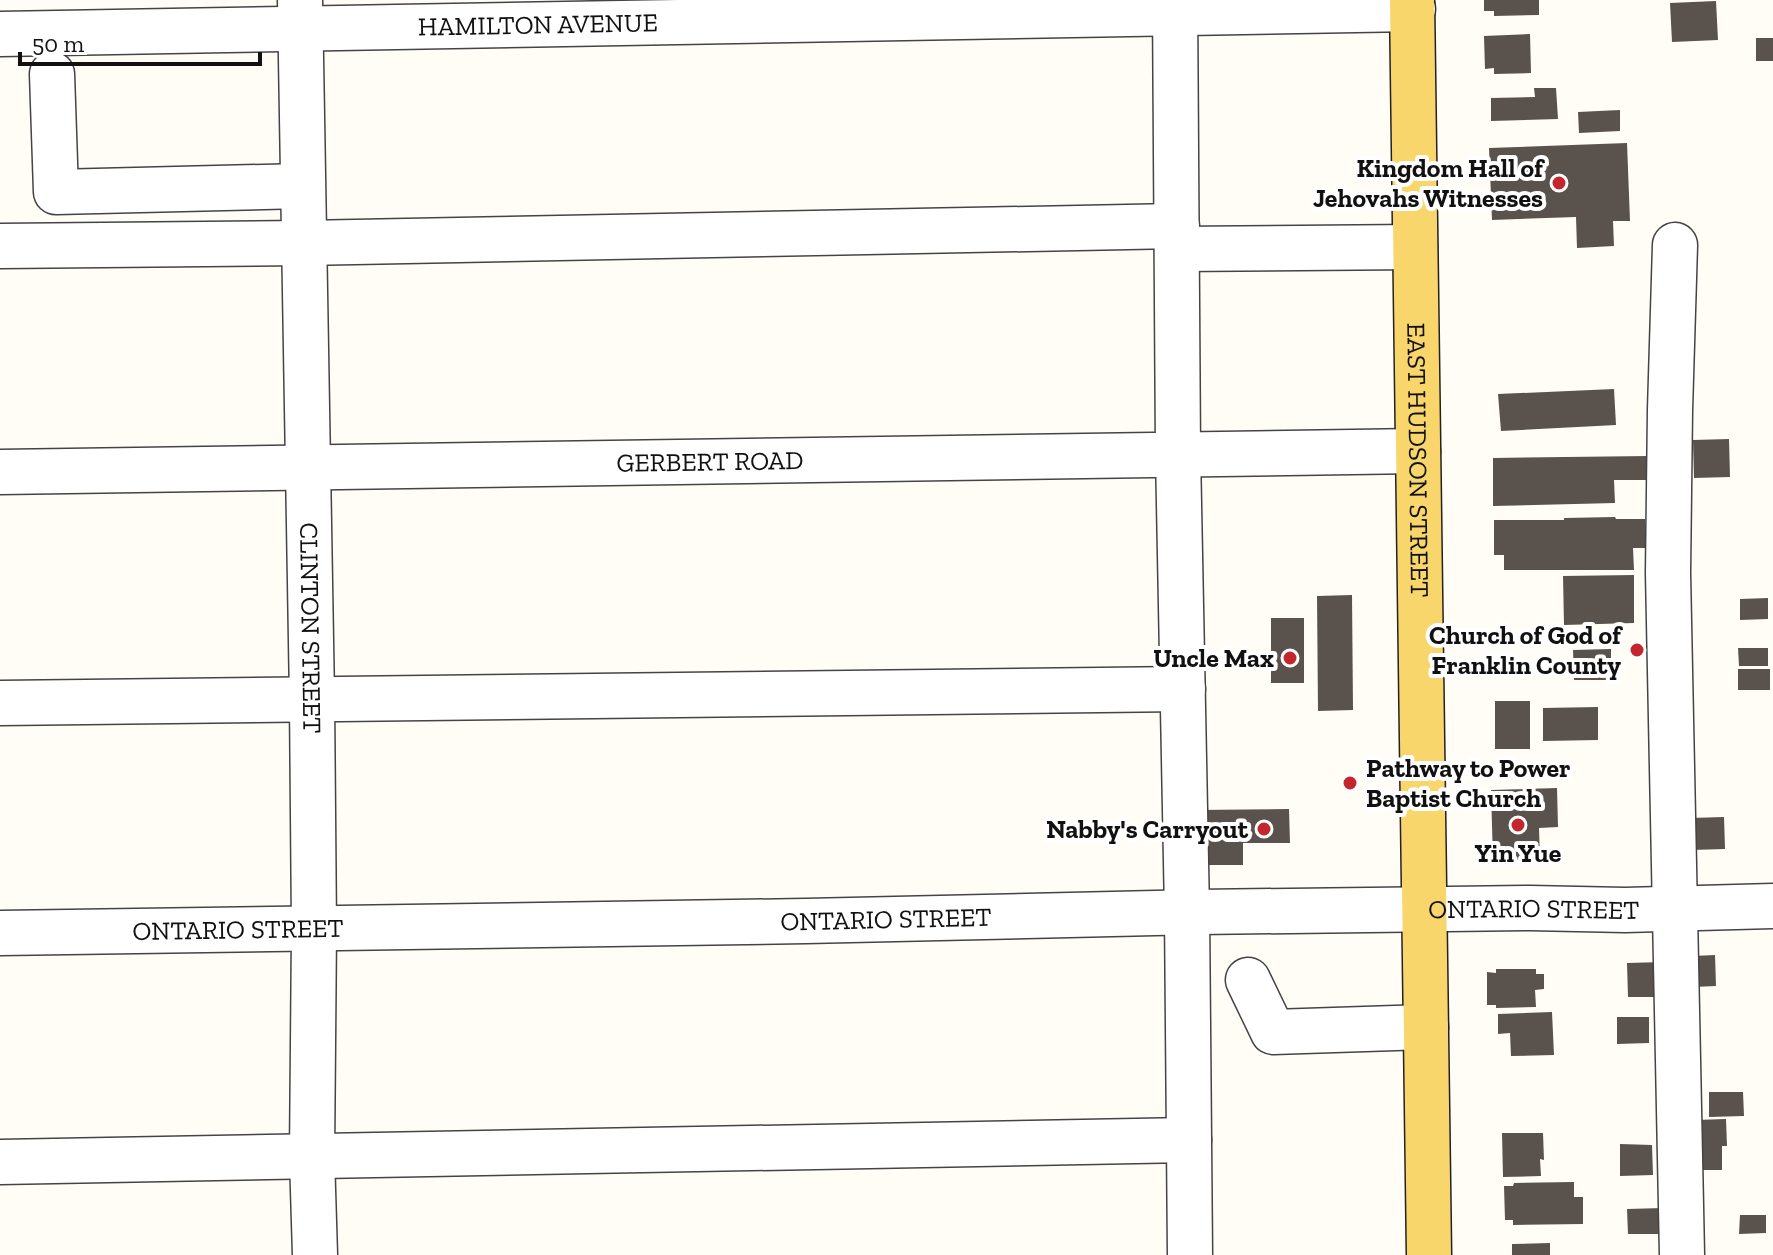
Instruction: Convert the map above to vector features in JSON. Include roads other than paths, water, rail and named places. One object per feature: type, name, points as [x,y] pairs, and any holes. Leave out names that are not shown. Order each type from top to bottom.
[{"type":"main road","name":"EAST HUDSON STREET","points":[[1412,5],[1429,1255]]},
{"type":"street","name":"HAMILTON AVENUE","points":[[0,34],[300,14],[1412,5]]},
{"type":"street","points":[[1175,7],[1190,1255]]},
{"type":"street","name":"CLINTON STREET","points":[[300,14],[312,699],[312,1157],[315,1255]]},
{"type":"street","points":[[52,74],[56,192],[302,186]]},
{"type":"street","points":[[0,246],[1177,238],[1415,247]]},
{"type":"street","points":[[1675,245],[1668,573],[1682,1255]]},
{"type":"street","name":"GERBERT ROAD","points":[[0,472],[1418,451]]},
{"type":"street","points":[[0,703],[1183,689]]},
{"type":"street","name":"ONTARIO STREET","points":[[0,933],[1187,912],[1530,908],[1625,910],[1773,906]]},
{"type":"street","points":[[1248,980],[1273,1032],[1426,1027]]},
{"type":"street","points":[[0,1162],[1189,1140]]},
{"type":"place","name":"Kingdom Hall of Jehovahs Witnesses","points":[[1559,183]]},
{"type":"place","name":"Church of God of Franklin County","points":[[1637,650]]},
{"type":"place","name":"Uncle Max","points":[[1290,658]]},
{"type":"place","name":"Pathway to Power Baptist Church","points":[[1350,783]]},
{"type":"place","name":"Yin Yue","points":[[1518,825]]},
{"type":"place","name":"Nabby's Carryout","points":[[1264,829]]}]
